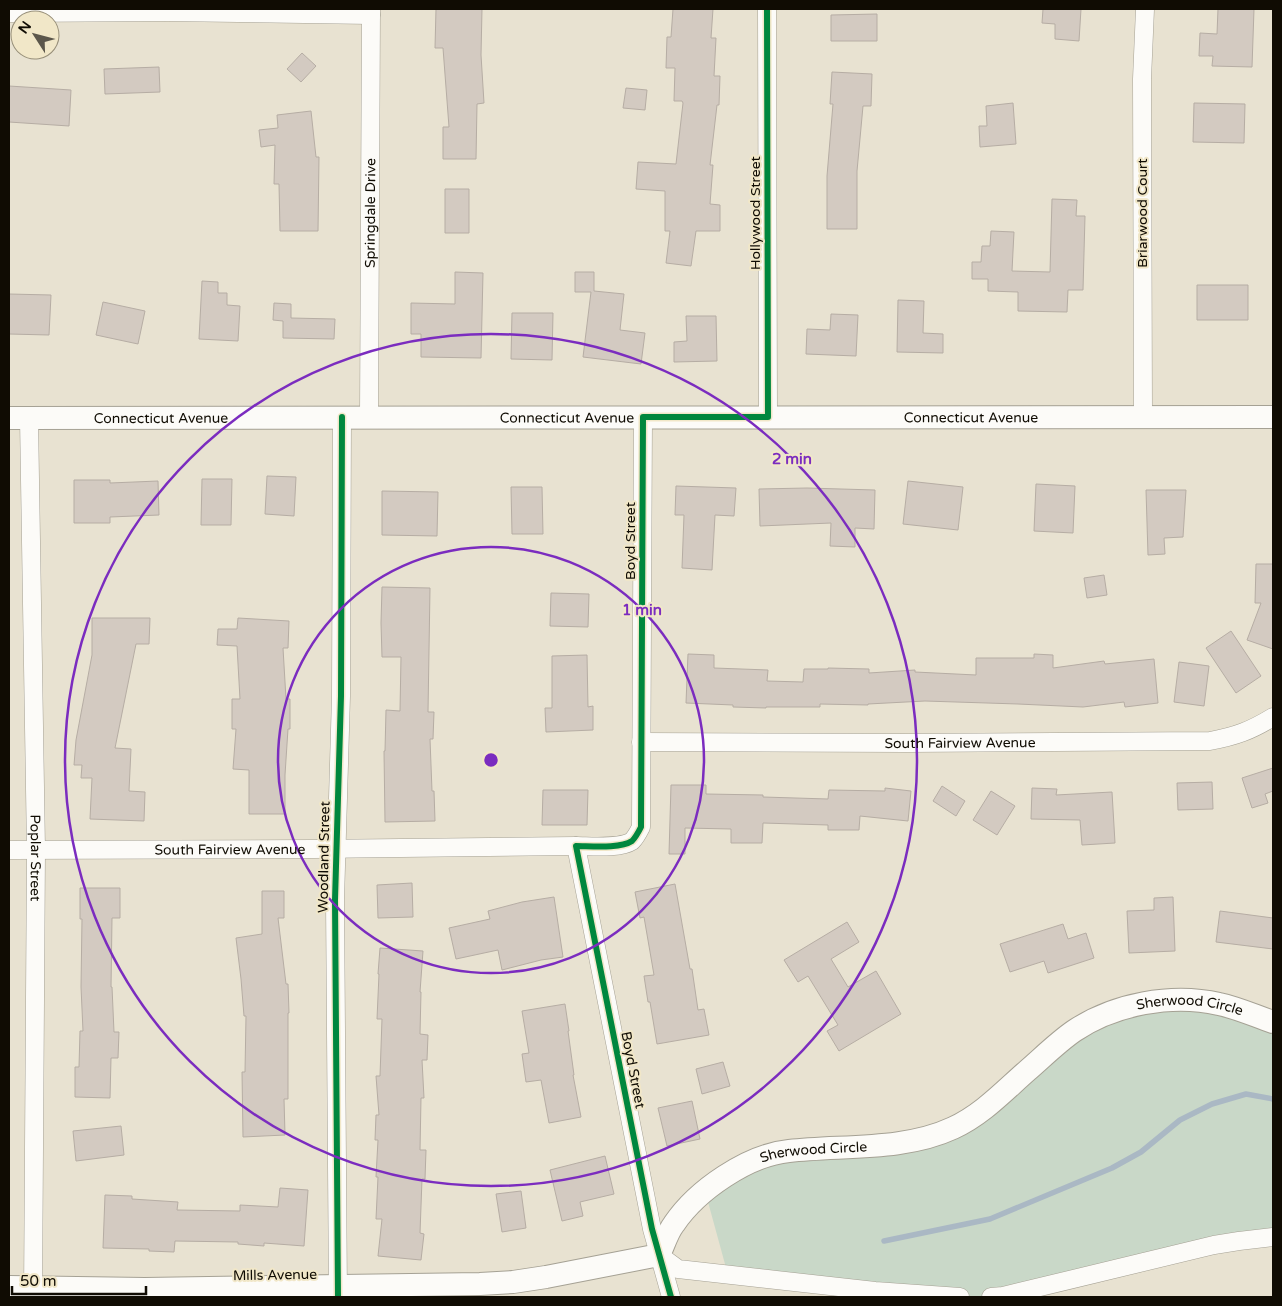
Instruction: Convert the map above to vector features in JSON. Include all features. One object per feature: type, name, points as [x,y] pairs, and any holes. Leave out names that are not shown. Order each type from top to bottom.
[{"type":"street","name":"Hollywood Street","points":[[767,9],[768,417]]},
{"type":"street","name":"Briarwood Court","points":[[1143,416],[1142,79],[1145,9]]},
{"type":"street","points":[[60,12],[371,12]]},
{"type":"street","name":"Springdale Drive","points":[[369,418],[371,12]]},
{"type":"street","name":"Woodland Street","points":[[338,1292],[335,900],[341,696],[342,417]]},
{"type":"street","name":"Boyd Street","points":[[631,841],[638,835],[641,827],[643,417]]},
{"type":"street","name":"Connecticut Avenue","points":[[19,418],[1273,417]]},
{"type":"street","name":"Poplar Street","points":[[19,418],[36,850],[33,1292]]},
{"type":"street","name":"South Fairview Avenue","points":[[641,742],[918,743],[1210,740],[1233,736],[1255,728],[1273,717]]},
{"type":"street","name":"South Fairview Avenue","points":[[9,850],[576,846],[618,845],[631,841]]},
{"type":"street","name":"Boyd Street","points":[[576,846],[652,1229],[672,1297]]},
{"type":"street","name":"Sherwood Circle","points":[[659,1255],[673,1225],[688,1208],[717,1182],[743,1165],[787,1151],[911,1141],[933,1136],[954,1128],[986,1107],[1074,1031],[1108,1013],[1148,1002],[1192,999],[1220,1004],[1273,1022]]},
{"type":"street","points":[[991,1297],[1003,1296],[1214,1245],[1273,1237]]},
{"type":"street","points":[[659,1255],[678,1269],[874,1291],[960,1297]]},
{"type":"street","name":"Mills Avenue","points":[[9,1287],[33,1292],[145,1289],[338,1292],[514,1282],[659,1255]]},
{"type":"green space","points":[[1148,1002],[1273,1022],[1273,1237],[991,1297],[960,1297],[728,1275],[705,1191],[743,1165],[933,1136],[1059,1043]]},
{"type":"building","points":[[436,9],[482,9],[481,55],[484,103],[477,104],[476,159],[443,159],[443,127],[449,127],[443,48],[435,48]]},
{"type":"building","points":[[673,9],[713,9],[711,38],[716,38],[714,76],[720,76],[719,105],[717,105],[710,165],[713,165],[710,204],[720,205],[720,231],[696,231],[691,266],[666,263],[670,231],[665,231],[665,191],[636,189],[638,162],[676,164],[683,103],[682,101],[674,101],[675,68],[666,68],[667,37],[671,37]]},
{"type":"building","points":[[1043,9],[1081,9],[1079,41],[1055,39],[1055,24],[1042,23]]},
{"type":"building","points":[[1218,9],[1254,9],[1252,67],[1212,66],[1213,56],[1199,56],[1200,33],[1217,34]]},
{"type":"building","points":[[877,14],[877,41],[831,41],[831,15]]},
{"type":"building","points":[[302,53],[316,66],[301,82],[287,69]]},
{"type":"building","points":[[159,67],[160,92],[105,94],[104,69]]},
{"type":"building","points":[[832,72],[872,74],[871,106],[863,106],[857,171],[857,229],[827,229],[827,176],[833,104],[830,104]]},
{"type":"building","points":[[9,86],[71,90],[69,126],[9,122]]},
{"type":"building","points":[[626,88],[647,90],[645,110],[623,108]]},
{"type":"building","points":[[1013,103],[1016,144],[980,147],[979,126],[987,126],[986,106]]},
{"type":"building","points":[[1194,103],[1245,104],[1244,143],[1193,142]]},
{"type":"building","points":[[311,111],[316,157],[319,157],[318,231],[280,231],[279,184],[274,184],[275,145],[261,147],[259,130],[278,128],[277,115]]},
{"type":"building","points":[[445,189],[469,189],[469,233],[445,233]]},
{"type":"building","points":[[1052,199],[1077,200],[1076,216],[1085,216],[1083,290],[1068,290],[1067,312],[1018,311],[1018,292],[988,291],[988,279],[972,279],[972,262],[981,262],[982,246],[990,246],[991,231],[1014,232],[1012,271],[1050,272]]},
{"type":"building","points":[[455,272],[483,273],[481,358],[421,357],[421,334],[411,334],[411,303],[455,304]]},
{"type":"building","points":[[575,272],[594,272],[594,291],[624,294],[620,330],[645,333],[641,364],[583,357],[591,292],[575,292]]},
{"type":"building","points":[[202,281],[218,282],[218,293],[227,293],[227,305],[240,306],[238,341],[199,339]]},
{"type":"building","points":[[1197,285],[1248,285],[1248,320],[1197,320]]},
{"type":"building","points":[[9,294],[51,295],[49,335],[9,334]]},
{"type":"building","points":[[898,300],[924,301],[923,333],[943,334],[943,353],[897,352]]},
{"type":"building","points":[[103,302],[145,311],[138,344],[96,335]]},
{"type":"building","points":[[274,303],[291,304],[291,318],[335,319],[334,339],[283,338],[283,321],[273,320]]},
{"type":"building","points":[[512,313],[553,313],[552,360],[511,359]]},
{"type":"building","points":[[831,314],[858,315],[856,356],[806,354],[807,329],[830,330]]},
{"type":"building","points":[[686,316],[716,316],[717,361],[674,362],[674,342],[687,341]]},
{"type":"building","points":[[267,476],[296,477],[294,516],[265,514]]},
{"type":"building","points":[[202,479],[232,479],[231,525],[201,525]]},
{"type":"building","points":[[74,480],[110,480],[110,483],[158,481],[159,515],[110,517],[110,523],[74,523]]},
{"type":"building","points":[[908,481],[963,487],[958,530],[903,524]]},
{"type":"building","points":[[1036,484],[1075,486],[1073,533],[1034,531]]},
{"type":"building","points":[[676,486],[736,488],[734,516],[715,515],[712,570],[682,568],[684,515],[675,515]]},
{"type":"building","points":[[511,487],[542,487],[543,534],[512,534]]},
{"type":"building","points":[[759,489],[875,490],[874,529],[855,528],[855,547],[830,546],[831,523],[760,526]]},
{"type":"building","points":[[1146,490],[1186,490],[1183,537],[1164,538],[1165,554],[1148,555]]},
{"type":"building","points":[[382,491],[438,492],[437,536],[382,535]]},
{"type":"building","points":[[1256,564],[1273,564],[1273,649],[1247,640],[1261,603],[1255,603]]},
{"type":"building","points":[[1104,575],[1107,595],[1087,598],[1084,578]]},
{"type":"building","points":[[382,587],[430,588],[428,712],[434,712],[433,739],[430,739],[435,821],[385,822],[384,751],[386,710],[400,711],[401,657],[382,657]]},
{"type":"building","points":[[551,593],[589,594],[588,627],[550,626]]},
{"type":"building","points":[[92,618],[150,618],[149,644],[136,644],[115,748],[131,749],[129,791],[145,792],[144,821],[90,819],[92,778],[81,778],[82,765],[74,765],[76,740],[92,655]]},
{"type":"building","points":[[238,618],[289,621],[288,648],[283,648],[286,699],[290,699],[290,729],[288,729],[285,775],[285,814],[249,814],[249,770],[233,769],[236,729],[232,729],[232,699],[240,699],[237,646],[217,645],[218,629],[237,629]]},
{"type":"building","points":[[1231,631],[1261,676],[1236,693],[1206,648]]},
{"type":"building","points":[[688,654],[714,655],[714,668],[768,670],[767,681],[803,682],[804,669],[869,669],[869,673],[915,670],[915,672],[976,675],[976,658],[1034,658],[1034,654],[1053,655],[1053,668],[1104,661],[1105,664],[1154,659],[1158,703],[1125,707],[1124,702],[1083,707],[925,701],[868,705],[820,704],[820,707],[766,708],[686,703]]},
{"type":"building","points":[[587,655],[588,707],[593,706],[593,730],[546,732],[545,708],[552,708],[552,656]]},
{"type":"building","points":[[1179,662],[1209,666],[1204,706],[1174,702]]},
{"type":"building","points":[[1273,768],[1273,791],[1265,794],[1268,803],[1252,808],[1242,778]]},
{"type":"building","points":[[1212,782],[1213,809],[1178,810],[1177,783]]},
{"type":"building","points":[[671,785],[706,785],[706,794],[828,799],[829,790],[885,791],[885,788],[911,791],[908,821],[860,816],[859,830],[828,830],[828,825],[763,823],[762,843],[731,843],[731,829],[685,828],[685,854],[669,854]]},
{"type":"building","points":[[942,786],[965,801],[956,816],[933,801]]},
{"type":"building","points":[[1032,788],[1057,789],[1056,795],[1112,792],[1115,843],[1082,845],[1080,820],[1031,819]]},
{"type":"building","points":[[543,790],[588,790],[587,825],[542,825]]},
{"type":"building","points":[[991,791],[1015,806],[997,835],[973,820]]},
{"type":"building","points":[[412,883],[413,917],[378,918],[377,885]]},
{"type":"building","points":[[675,884],[698,1010],[704,1009],[709,1035],[657,1044],[644,976],[654,975],[644,917],[640,918],[635,892]]},
{"type":"building","points":[[80,888],[120,888],[120,918],[112,918],[111,987],[114,1032],[119,1032],[118,1058],[111,1058],[110,1098],[75,1097],[75,1067],[79,1067],[80,1031],[83,1031]]},
{"type":"building","points":[[262,891],[284,891],[284,918],[278,918],[286,984],[288,984],[288,1099],[284,1099],[285,1135],[243,1137],[242,1072],[245,1072],[246,1016],[244,1016],[236,938],[262,934]]},
{"type":"building","points":[[554,897],[563,957],[541,960],[502,970],[498,950],[456,959],[449,928],[490,919],[488,911],[522,902]]},
{"type":"building","points":[[1173,897],[1175,951],[1129,953],[1127,911],[1154,910],[1154,898]]},
{"type":"building","points":[[1220,911],[1273,918],[1273,949],[1216,942]]},
{"type":"building","points":[[847,922],[859,942],[831,959],[848,987],[876,971],[901,1014],[839,1051],[827,1031],[838,1025],[808,976],[798,982],[784,960]]},
{"type":"building","points":[[1063,924],[1068,939],[1086,933],[1094,958],[1048,973],[1044,961],[1010,972],[1000,944]]},
{"type":"building","points":[[380,948],[423,951],[420,992],[420,1034],[428,1035],[427,1060],[422,1060],[424,1098],[421,1098],[420,1150],[426,1150],[425,1179],[422,1179],[420,1233],[424,1234],[421,1260],[378,1256],[382,1219],[376,1219],[378,1140],[375,1140],[376,1115],[379,1115],[376,1076],[380,1076],[382,1019],[377,1019]]},
{"type":"building","points":[[565,1004],[573,1075],[581,1117],[549,1123],[541,1080],[526,1082],[522,1054],[529,1053],[522,1011]]},
{"type":"building","points":[[723,1062],[730,1086],[702,1094],[696,1069]]},
{"type":"building","points":[[692,1101],[700,1139],[667,1146],[658,1108]]},
{"type":"building","points":[[121,1126],[124,1155],[76,1161],[73,1131]]},
{"type":"building","points":[[605,1156],[614,1194],[580,1202],[583,1216],[562,1221],[550,1170]]},
{"type":"building","points":[[280,1188],[308,1190],[304,1246],[264,1243],[264,1246],[238,1244],[238,1242],[175,1241],[174,1252],[149,1251],[149,1249],[103,1248],[105,1195],[132,1196],[132,1199],[178,1202],[177,1210],[240,1211],[240,1205],[278,1207]]},
{"type":"building","points":[[521,1191],[526,1228],[502,1232],[496,1194]]},
{"type":"waterway","points":[[884,1241],[990,1219],[1112,1168],[1141,1152],[1180,1120],[1212,1104],[1246,1094],[1273,1099]]},
{"type":"cycle path","points":[[671,1297],[652,1229],[576,846],[627,844],[637,835],[641,827],[643,417],[768,417],[767,9]]},
{"type":"cycle path","points":[[338,1297],[335,900],[341,696],[342,417]]}]
